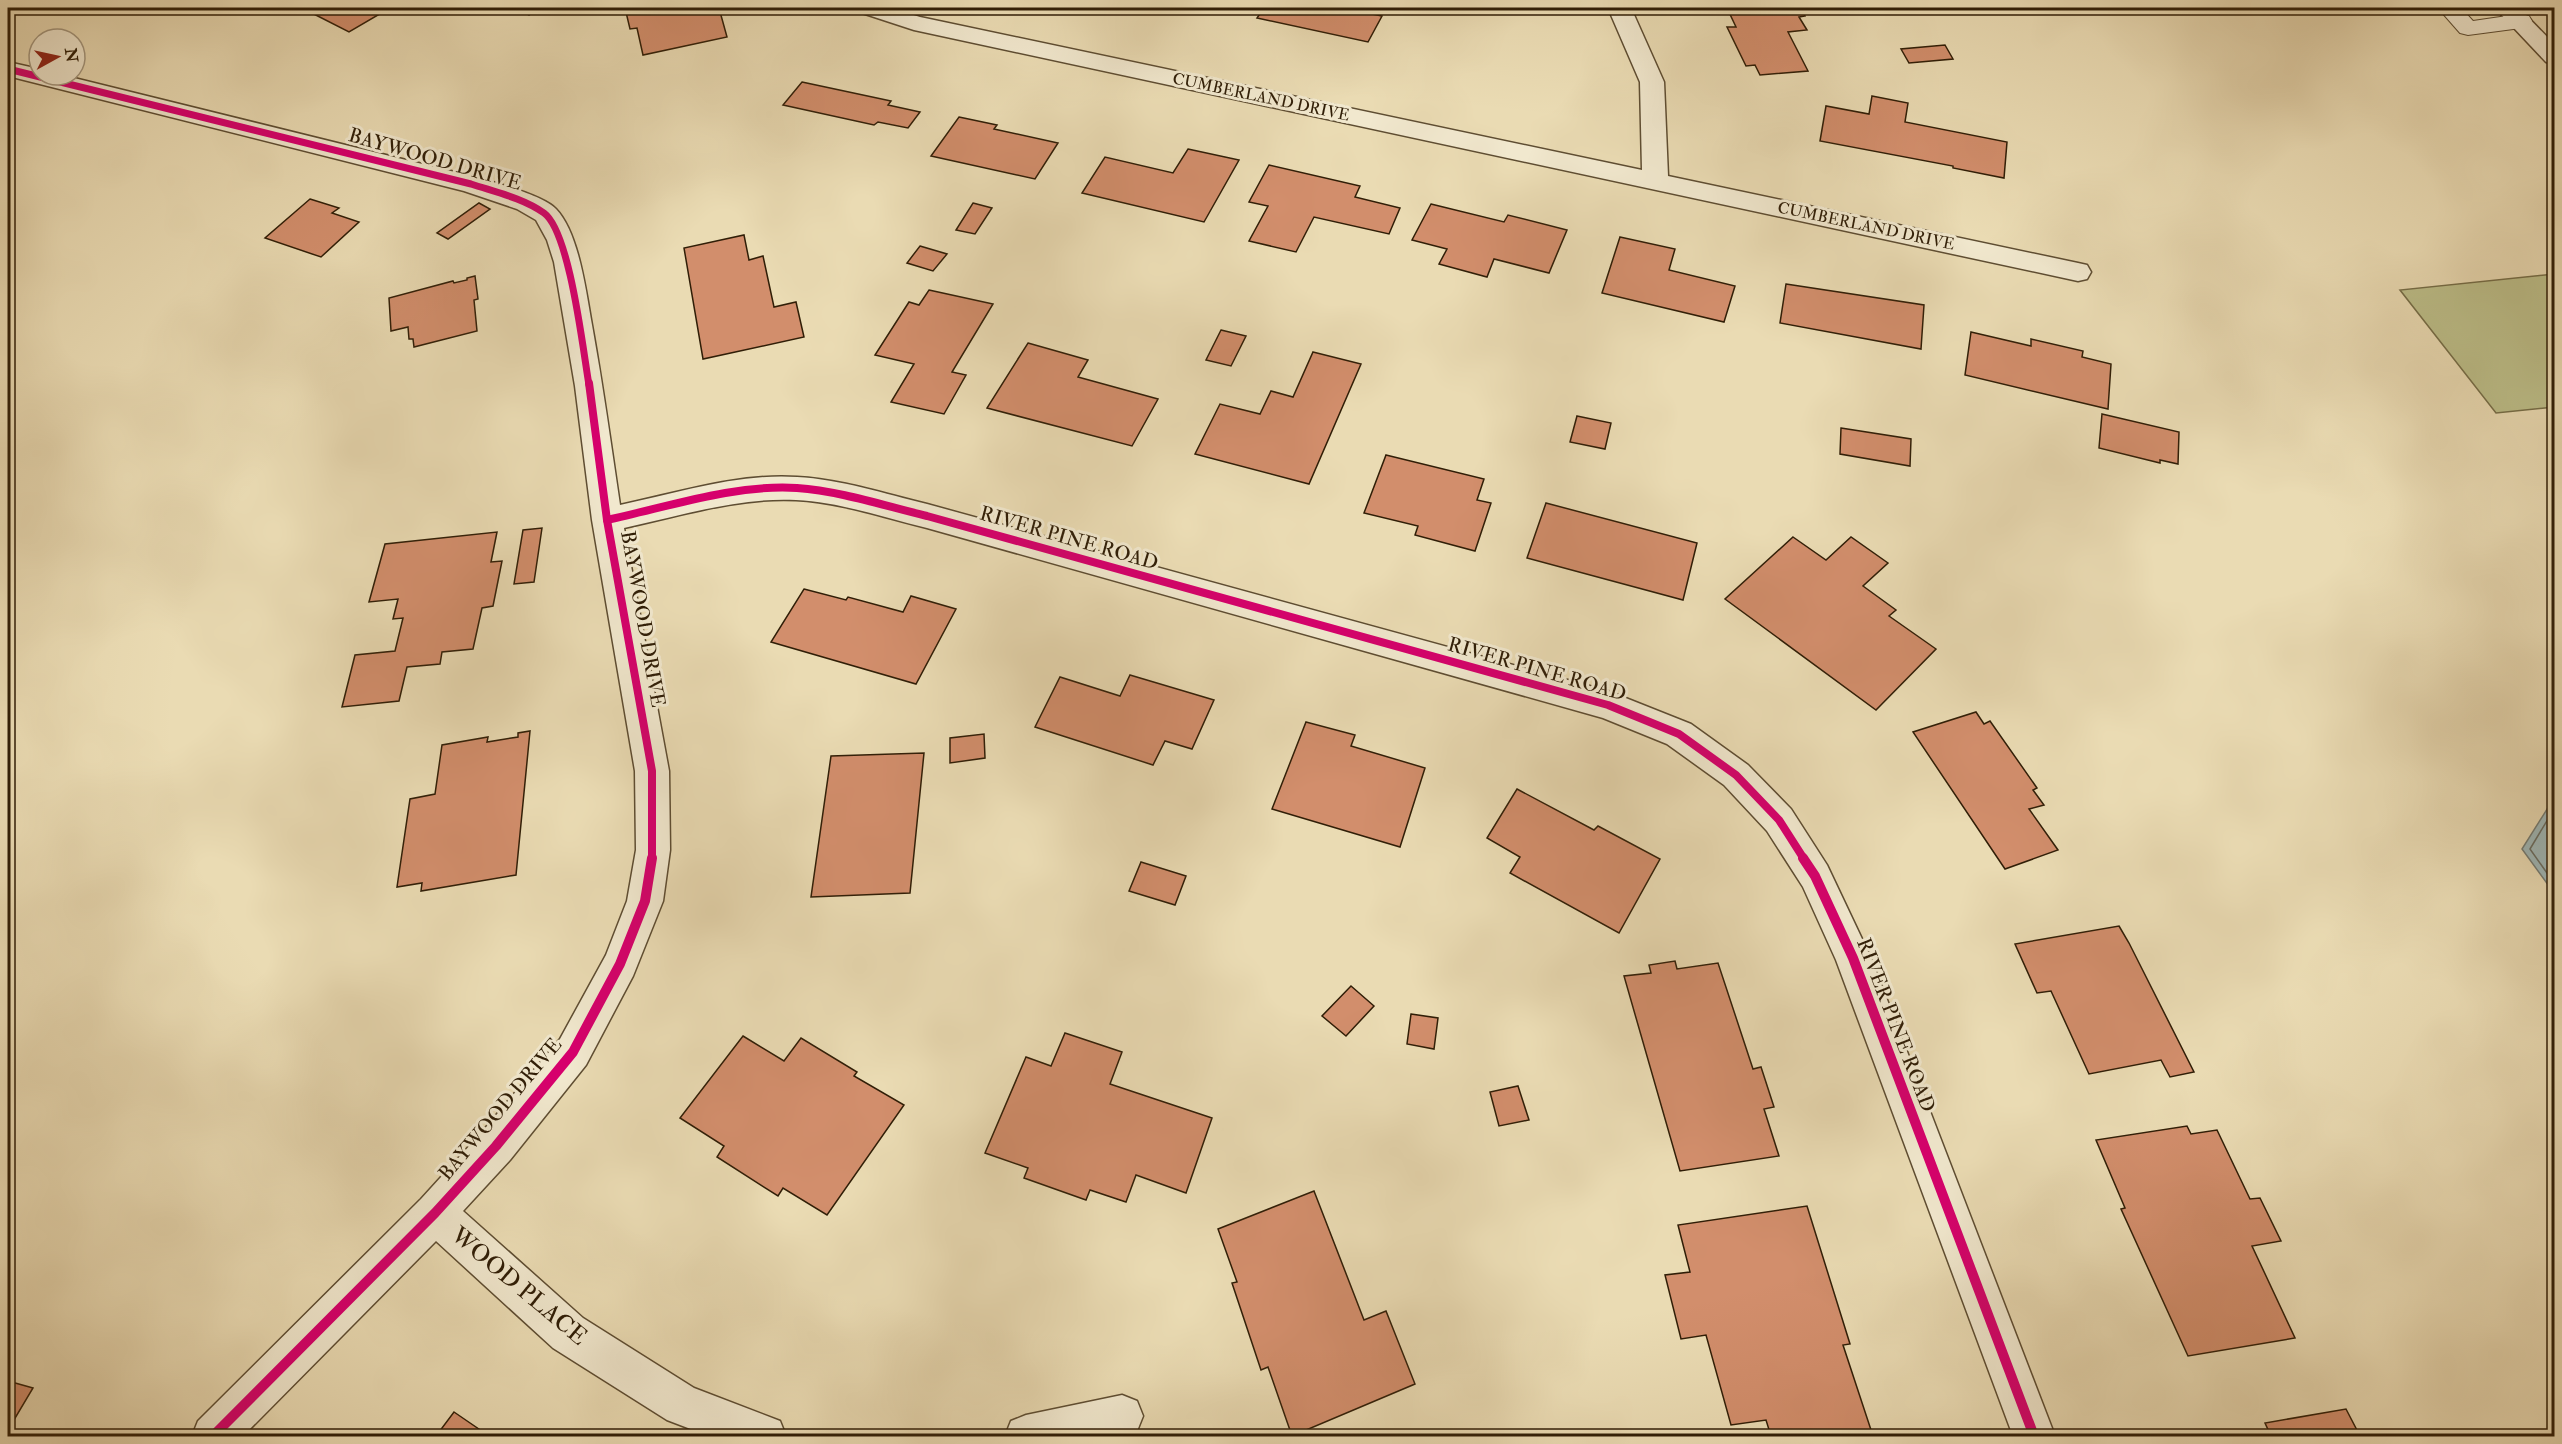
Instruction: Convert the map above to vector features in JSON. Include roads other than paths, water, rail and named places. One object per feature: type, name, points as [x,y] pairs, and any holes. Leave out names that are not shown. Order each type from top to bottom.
[{"type":"street","name":"CUMBERLAND DRIVE","points":[[870,8],[914,23],[2078,272]]},
{"type":"street","points":[[1620,8],[1652,82],[1655,180]]},
{"type":"street","points":[[2514,14],[2554,57]]},
{"type":"street","name":"BAYWOOD DRIVE","points":[[8,69],[471,184],[526,203],[546,214],[560,240],[567,262],[589,386],[607,520],[652,771],[653,850],[645,901],[620,963],[573,1052],[496,1146],[435,1214],[213,1437]]},
{"type":"street","name":"RIVER PINE ROAD","points":[[607,520],[740,491],[795,488],[822,491],[927,516],[1608,705],[1678,734],[1736,775],[1765,805],[1779,820],[1815,876],[1852,958],[2034,1437]]},
{"type":"street","name":"WOOD PLACE","points":[[435,1214],[568,1333],[682,1405],[765,1437]]},
{"type":"street","points":[[1026,1437],[1122,1416]]},
{"type":"lane","points":[[2449,8],[2468,28],[2514,14]]},
{"type":"water","points":[[2554,798],[2554,893],[2522,849]]}]
